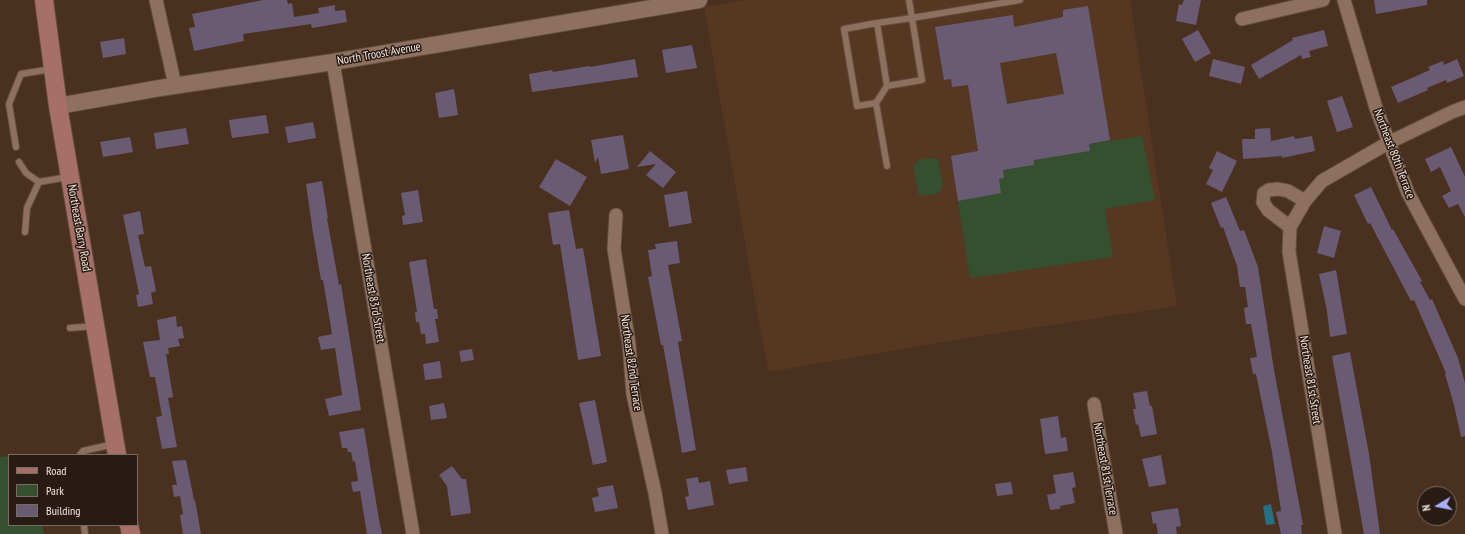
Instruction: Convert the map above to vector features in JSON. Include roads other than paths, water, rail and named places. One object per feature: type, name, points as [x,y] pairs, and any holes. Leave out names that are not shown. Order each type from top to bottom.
[{"type":"main road","name":"Northeast Barry Road","points":[[44,0],[58,106],[116,450]]},
{"type":"street","points":[[156,0],[175,86]]},
{"type":"street","name":"North Troost Avenue","points":[[58,106],[175,86],[333,62],[698,0]]},
{"type":"street","points":[[1242,19],[1323,0]]},
{"type":"street","name":"Northeast 80th Terrace","points":[[1344,0],[1360,60],[1388,143],[1408,194],[1465,299]]},
{"type":"street","name":"Northeast 83rd Street","points":[[333,62],[413,534]]},
{"type":"street","name":"Northeast 81st Street","points":[[1335,534],[1289,252],[1290,226],[1305,201],[1322,181],[1388,143],[1465,107]]},
{"type":"street","points":[[1290,226],[1268,210],[1263,202],[1264,193],[1269,190],[1278,189],[1288,191],[1305,201]]},
{"type":"street","name":"Northeast 82nd Terrace","points":[[616,214],[614,249],[629,344],[633,394],[662,534]]},
{"type":"street","name":"Northeast 81st Terrace","points":[[1094,404],[1116,534]]},
{"type":"lane","points":[[887,86],[922,80],[909,0]]},
{"type":"lane","points":[[876,103],[857,106],[844,29],[1020,0]]},
{"type":"lane","points":[[877,23],[887,86],[876,103],[887,166]]},
{"type":"lane","points":[[16,147],[9,104],[21,74],[53,69]]},
{"type":"lane","points":[[19,162],[26,173],[39,182],[70,176]]},
{"type":"lane","points":[[25,232],[27,208],[39,182]]},
{"type":"lane","points":[[70,328],[95,326]]},
{"type":"lane","points":[[81,454],[83,451],[116,450]]},
{"type":"water","points":[[1271,504],[1275,524],[1266,525],[1263,506]]}]
